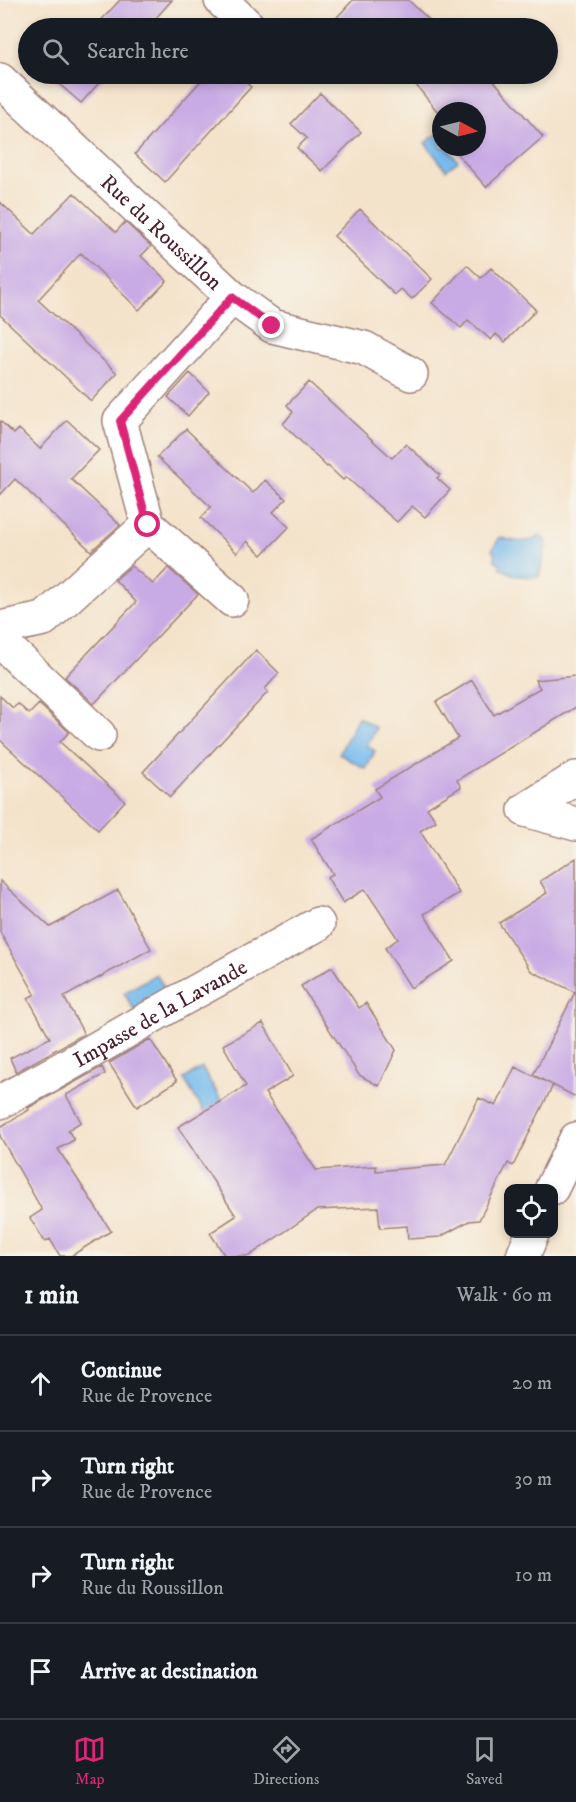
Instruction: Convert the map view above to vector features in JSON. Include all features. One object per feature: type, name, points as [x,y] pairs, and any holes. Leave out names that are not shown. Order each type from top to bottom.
[{"type":"street","points":[[221,0],[240,18]]},
{"type":"street","name":"Rue du Roussillon","points":[[0,80],[232,297],[272,326],[364,348],[411,374]]},
{"type":"street","points":[[232,297],[120,421],[148,525],[232,600]]},
{"type":"street","points":[[0,628],[44,619],[148,525]]},
{"type":"street","points":[[0,641],[99,735]]},
{"type":"street","points":[[576,778],[525,810],[576,824]]},
{"type":"street","name":"Impasse de la Lavande","points":[[0,1102],[318,924]]},
{"type":"street","points":[[554,1184],[576,1139]]},
{"type":"street","points":[[524,1256],[530,1238]]},
{"type":"water","points":[[432,138],[432,152],[425,143]]},
{"type":"water","points":[[435,156],[454,156],[458,161],[446,170]]},
{"type":"water","points":[[540,536],[547,542],[539,577],[517,576],[500,568],[501,564],[495,561],[495,554],[492,550],[500,537],[520,541],[536,539]]},
{"type":"water","points":[[358,717],[376,728],[367,746],[375,751],[366,769],[339,754]]},
{"type":"water","points":[[156,974],[167,992],[134,1010],[124,993]]},
{"type":"water","points":[[202,1068],[228,1111],[210,1122],[184,1079]]},
{"type":"building","points":[[120,0],[172,0],[156,18],[103,18]]},
{"type":"building","points":[[353,0],[408,0],[427,18],[336,18]]},
{"type":"building","points":[[59,84],[98,84],[81,103]]},
{"type":"building","points":[[198,84],[248,84],[251,87],[165,182],[135,154]]},
{"type":"building","points":[[415,84],[497,84],[543,137],[486,187],[459,156],[486,156],[486,102],[432,102],[432,105]]},
{"type":"building","points":[[320,93],[361,132],[322,171],[297,148],[307,138],[291,124]]},
{"type":"building","points":[[74,193],[116,232],[125,222],[151,246],[141,256],[167,281],[139,310],[81,253],[38,300],[117,373],[91,401],[0,315],[0,202],[34,234]]},
{"type":"building","points":[[360,209],[432,279],[412,299],[401,289],[395,295],[334,236]]},
{"type":"building","points":[[467,265],[481,278],[491,268],[536,310],[505,342],[496,334],[491,340],[468,320],[461,328],[432,303]]},
{"type":"building","points":[[190,373],[209,392],[188,416],[168,397]]},
{"type":"building","points":[[309,382],[392,458],[406,444],[440,475],[437,478],[450,490],[425,517],[412,506],[397,522],[346,477],[343,480],[327,467],[283,424],[293,412],[287,405]]},
{"type":"building","points":[[67,420],[99,450],[71,479],[120,525],[91,551],[15,479],[0,495],[0,421],[14,434],[19,429],[40,449]]},
{"type":"building","points":[[186,429],[253,493],[265,480],[286,499],[273,512],[289,527],[262,555],[247,541],[237,553],[201,518],[211,507],[157,457]]},
{"type":"building","points":[[131,566],[153,584],[168,568],[198,594],[94,704],[65,677],[136,602],[115,580]]},
{"type":"building","points":[[256,650],[279,673],[265,689],[268,692],[170,797],[143,772]]},
{"type":"building","points":[[576,676],[576,707],[457,780],[461,787],[427,808],[436,821],[420,831],[459,893],[424,914],[454,961],[411,988],[385,948],[398,939],[365,889],[343,903],[327,877],[333,874],[311,839],[380,797],[375,789],[458,738],[436,702],[472,680],[494,715],[540,688],[535,680]]},
{"type":"building","points":[[0,696],[13,708],[18,704],[29,714],[39,704],[69,732],[60,742],[125,801],[98,830],[0,740]]},
{"type":"building","points":[[576,858],[576,1097],[533,1075],[575,992],[531,971],[499,923],[547,893],[540,881]]},
{"type":"building","points":[[0,881],[50,927],[118,890],[151,949],[64,997],[84,1034],[16,1072],[10,1058],[50,1038],[28,998],[35,994],[0,932]]},
{"type":"building","points":[[332,967],[359,1008],[366,1003],[396,1050],[379,1086],[359,1075],[301,986]]},
{"type":"building","points":[[263,1023],[293,1076],[265,1093],[316,1170],[376,1166],[376,1171],[445,1165],[479,1098],[496,1106],[515,1067],[553,1085],[513,1166],[508,1163],[479,1220],[469,1221],[440,1237],[408,1239],[407,1226],[380,1228],[378,1207],[317,1210],[249,1256],[225,1256],[210,1233],[236,1216],[178,1127],[246,1086],[223,1045]]},
{"type":"building","points":[[150,1039],[177,1081],[137,1107],[109,1063]]},
{"type":"building","points":[[102,1067],[105,1074],[66,1095],[81,1122],[68,1130],[74,1140],[58,1149],[111,1231],[71,1256],[60,1256],[50,1239],[45,1242],[30,1218],[42,1210],[0,1136],[0,1127],[29,1110],[28,1108]]},
{"type":"route","points":[[148,525],[120,421],[232,297],[272,326]]}]
